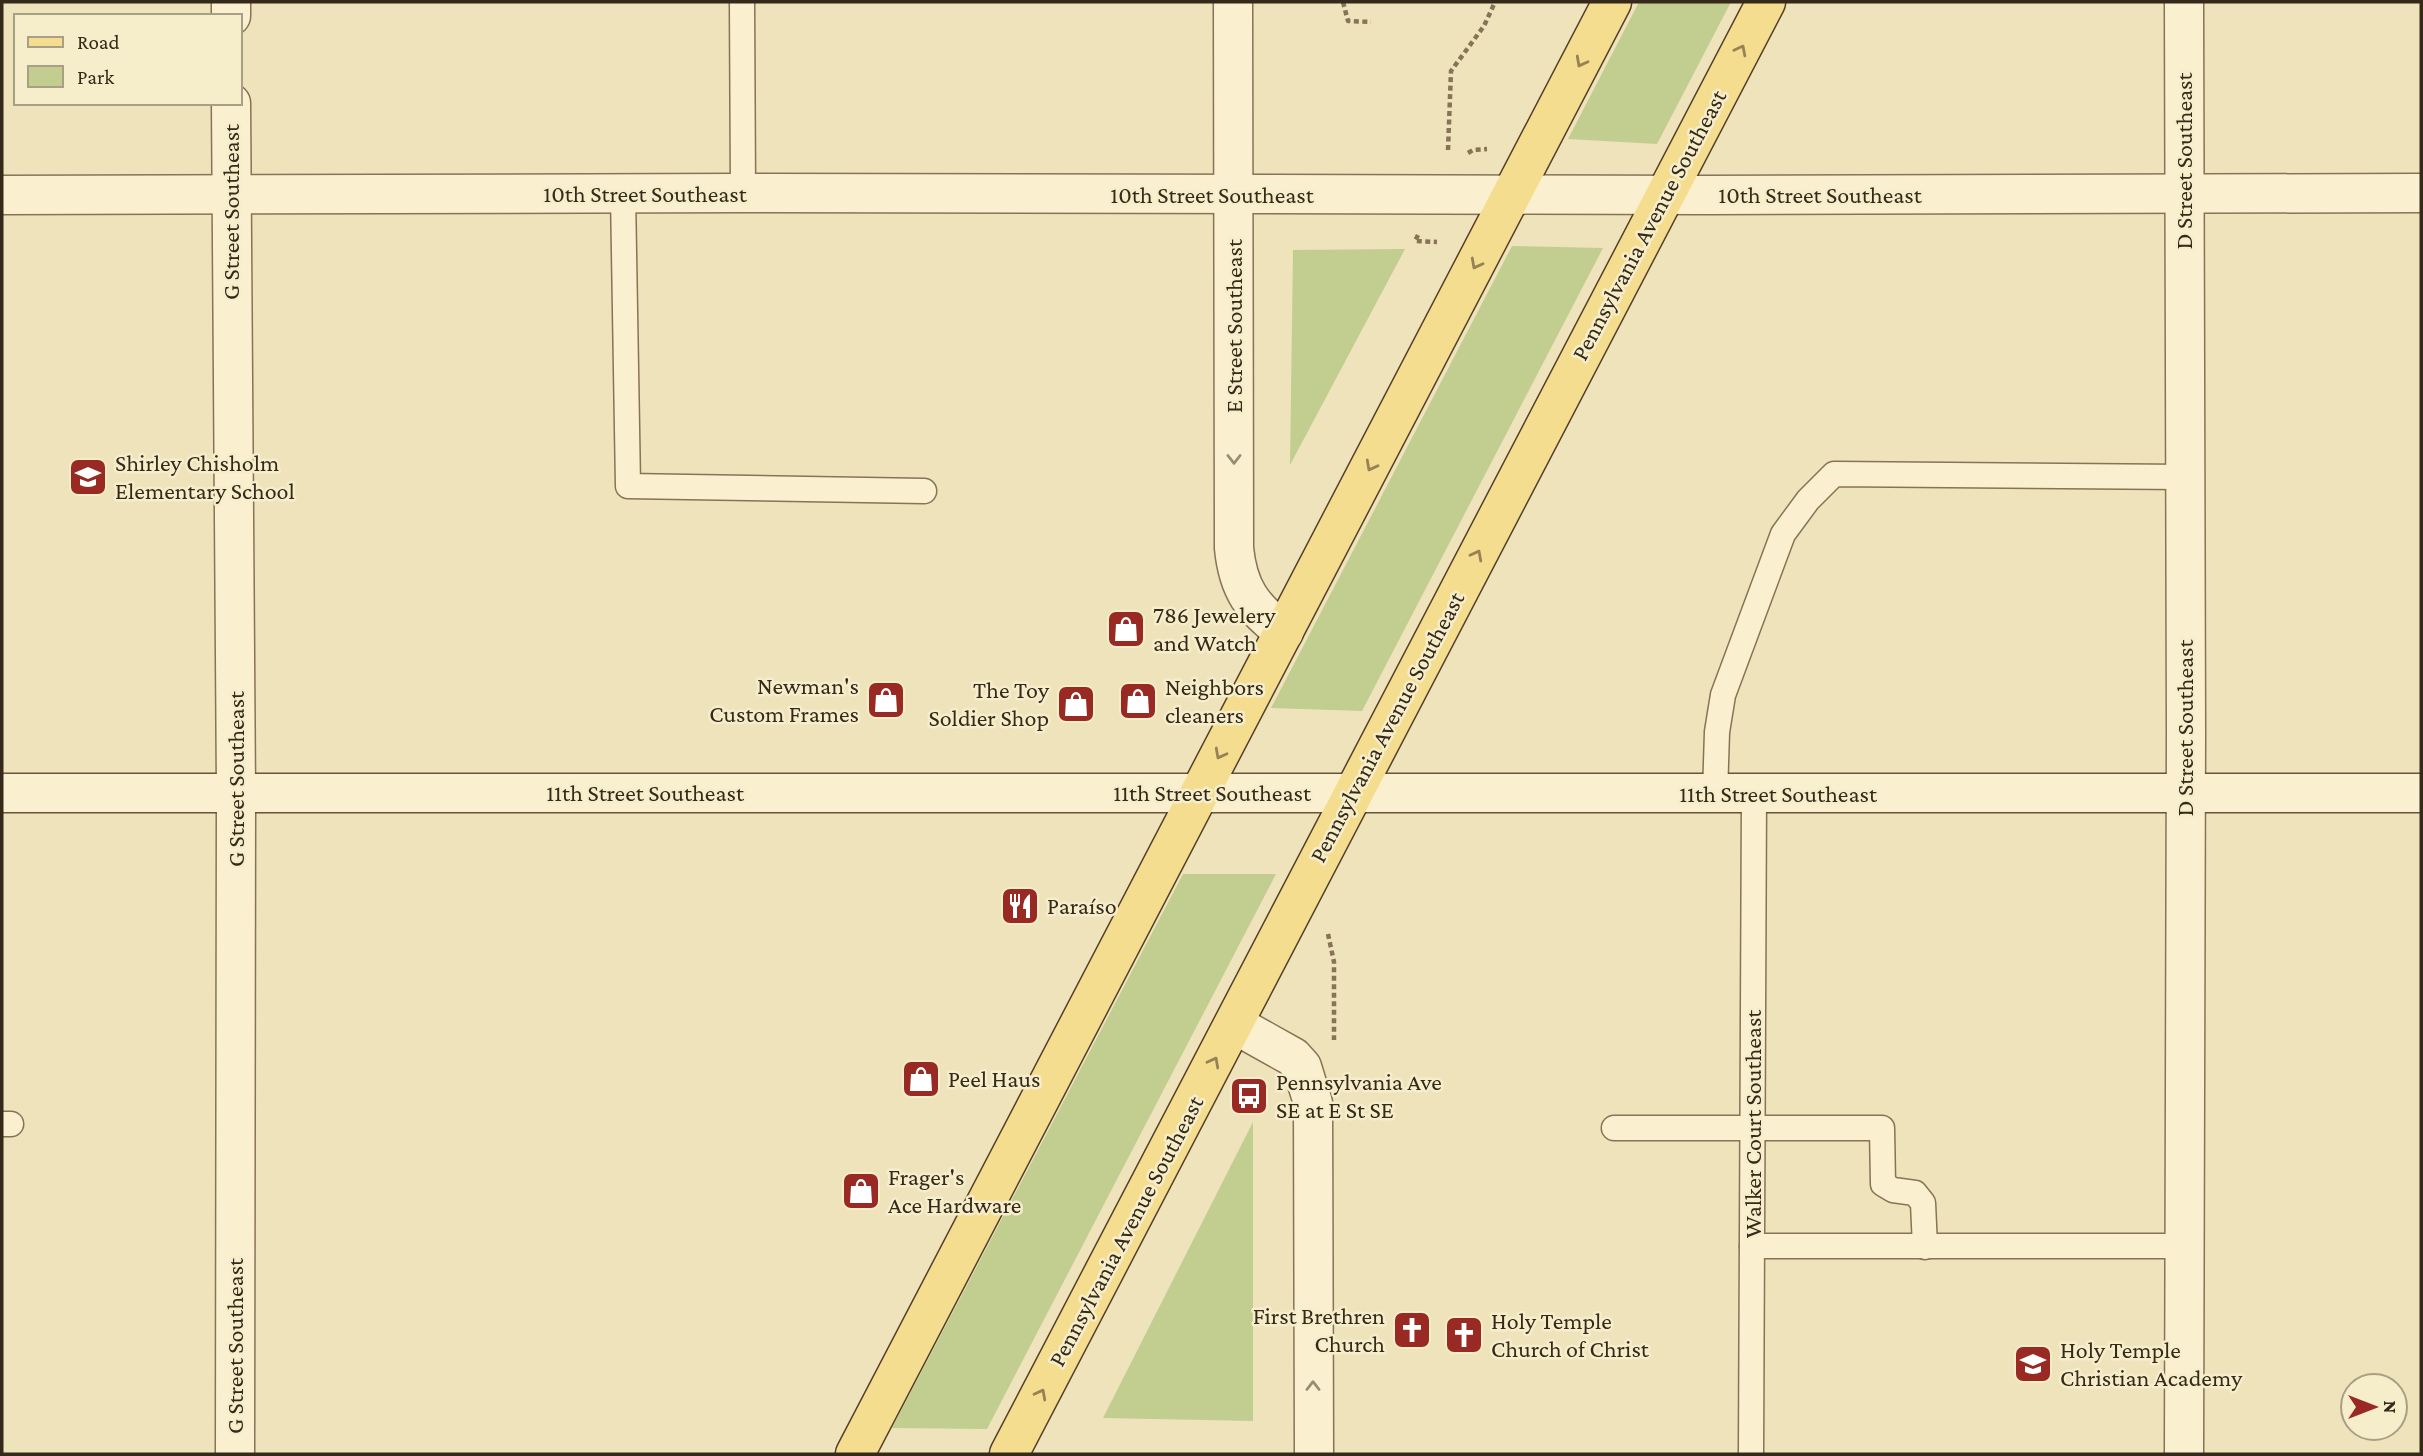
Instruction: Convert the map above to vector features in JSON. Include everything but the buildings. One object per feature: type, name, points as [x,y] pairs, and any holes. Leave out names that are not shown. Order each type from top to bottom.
[{"type":"main road","points":[[855,1454],[1612,2]]},
{"type":"main road","name":"Pennsylvania Avenue Southeast","points":[[1009,1454],[1766,2]]},
{"type":"street","name":"E Street Southeast","points":[[1233,2],[1236,561],[1248,597],[1284,632]]},
{"type":"street","name":"D Street Southeast","points":[[2183,2],[2186,793],[2184,1454]]},
{"type":"street","name":"G Street Southeast","points":[[231,105],[236,793],[235,1454]]},
{"type":"street","name":"10th Street Southeast","points":[[2,195],[2421,193]]},
{"type":"street","name":"11th Street Southeast","points":[[2,793],[2421,793]]},
{"type":"street","points":[[1234,1024],[1293,1057],[1302,1067],[1313,1103],[1314,1454]]},
{"type":"lane","points":[[742,2],[743,193]]},
{"type":"lane","points":[[623,194],[628,486],[924,491]]},
{"type":"lane","points":[[1715,794],[1719,713],[1783,534],[1808,500],[1834,474],[2185,477]]},
{"type":"lane","name":"Walker Court Southeast","points":[[1751,1454],[1754,794]]},
{"type":"lane","points":[[1614,1128],[1882,1128],[1883,1185],[1894,1190],[1915,1193],[1923,1203],[1925,1247]]},
{"type":"lane","points":[[1752,1246],[2184,1246]]},
{"type":"path","points":[[1343,2],[1348,21],[1371,22]]},
{"type":"path","points":[[1448,150],[1451,71],[1485,26],[1495,2]]},
{"type":"path","points":[[1473,150],[1486,149]]},
{"type":"path","points":[[1415,241],[1437,242]]},
{"type":"path","points":[[1326,927],[1334,961],[1334,1053]]},
{"type":"green space","points":[[1639,2],[1731,2],[1657,144],[1568,139]]},
{"type":"green space","points":[[1512,246],[1603,248],[1362,711],[1271,708]]},
{"type":"green space","points":[[1405,249],[1290,465],[1293,250]]},
{"type":"green space","points":[[1183,874],[1276,874],[987,1429],[892,1428]]},
{"type":"green space","points":[[1253,1122],[1253,1421],[1103,1418]]},
{"type":"place","name":"Shirley Chisholm Elementary School","points":[[88,477]]},
{"type":"place","name":"786 Jewelery and Watch","points":[[1126,629]]},
{"type":"place","name":"Newman's Custom Frames","points":[[886,700]]},
{"type":"place","name":"Neighbors cleaners","points":[[1138,701]]},
{"type":"place","name":"The Toy Soldier Shop","points":[[1076,704]]},
{"type":"place","name":"Paraíso","points":[[1020,906]]},
{"type":"place","name":"Peel Haus","points":[[921,1079]]},
{"type":"place","name":"Pennsylvania Ave SE at E St SE","points":[[1249,1096]]},
{"type":"place","name":"Frager's Ace Hardware","points":[[861,1191]]},
{"type":"place","name":"First Brethren Church","points":[[1412,1330]]},
{"type":"place","name":"Holy Temple Church of Christ","points":[[1464,1335]]},
{"type":"place","name":"Holy Temple Christian Academy","points":[[2033,1364]]}]
